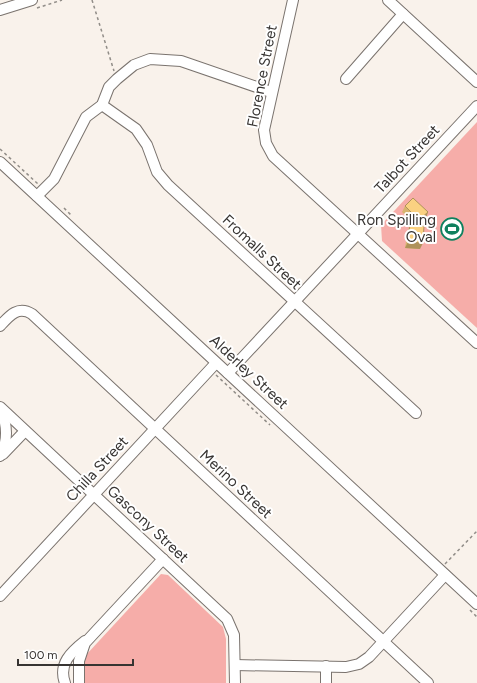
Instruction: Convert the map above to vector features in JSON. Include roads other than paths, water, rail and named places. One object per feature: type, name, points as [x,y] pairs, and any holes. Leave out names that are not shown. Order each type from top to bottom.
[{"type":"street","name":"Florence Street","points":[[293,0],[271,92],[264,130],[266,143],[273,156],[358,234]]},
{"type":"street","points":[[388,0],[477,82]]},
{"type":"street","points":[[0,10],[33,4]]},
{"type":"street","points":[[346,79],[403,14]]},
{"type":"street","points":[[37,196],[54,179],[86,117],[102,105],[110,88],[117,79],[134,65],[150,59],[180,61],[271,92]]},
{"type":"street","name":"Fromalls Street","points":[[102,105],[136,129],[147,145],[157,172],[168,186],[416,413]]},
{"type":"street","name":"Talbot Street","points":[[228,373],[477,106]]},
{"type":"street","name":"Alderley Street","points":[[0,162],[477,604]]},
{"type":"street","points":[[358,234],[477,343]]},
{"type":"street","name":"Merino Street","points":[[0,326],[12,313],[21,310],[32,314],[428,683]]},
{"type":"street","name":"Chilla Street","points":[[0,596],[216,363]]},
{"type":"street","points":[[0,408],[4,419],[6,433],[4,447],[0,457]]},
{"type":"street","name":"Gascony Street","points":[[0,408],[227,619],[234,635],[235,683]]},
{"type":"street","points":[[0,457],[25,431]]},
{"type":"street","points":[[65,683],[63,670],[66,660],[72,652],[89,638],[163,559]]},
{"type":"street","points":[[235,665],[346,667],[359,664],[369,657],[384,642],[443,572]]},
{"type":"street","points":[[79,683],[80,655],[89,638]]},
{"type":"street","points":[[326,666],[326,683]]},
{"type":"place","name":"Ron Spilling Oval","points":[[452,229]]}]
